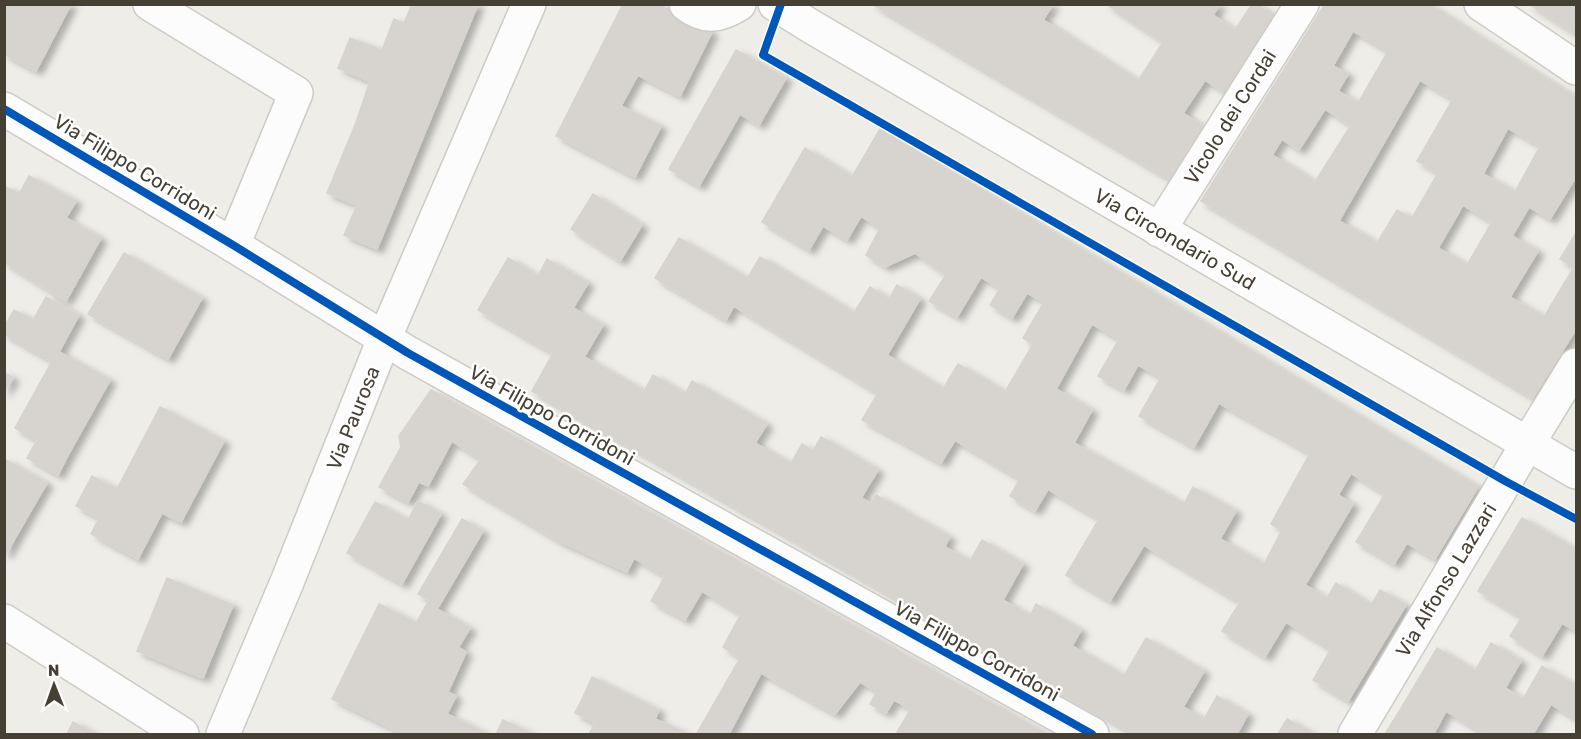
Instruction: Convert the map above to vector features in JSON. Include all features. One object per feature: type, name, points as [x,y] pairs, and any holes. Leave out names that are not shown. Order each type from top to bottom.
[{"type":"street","points":[[150,4],[296,93],[233,244]]},
{"type":"street","name":"Via Paurosa","points":[[223,735],[384,339],[529,4]]},
{"type":"street","points":[[686,4],[700,13],[714,15],[727,12],[739,4]]},
{"type":"street","name":"Via Circondario Sud","points":[[776,4],[1576,472]]},
{"type":"street","name":"Vicolo dei Cordai","points":[[1159,230],[1302,4]]},
{"type":"street","points":[[1481,4],[1575,63]]},
{"type":"street","name":"Via Filippo Corridoni","points":[[4,109],[233,244],[384,339],[1092,735]]},
{"type":"street","name":"Via Alfonso Lazzari","points":[[1355,735],[1576,365]]},
{"type":"street","points":[[4,621],[182,735]]},
{"type":"building","points":[[4,4],[71,4],[36,71],[4,54]]},
{"type":"building","points":[[412,4],[478,4],[377,249],[344,235],[357,205],[327,193],[355,125],[371,131],[388,89],[338,68],[350,38],[382,50],[394,19],[404,23]]},
{"type":"building","points":[[623,4],[658,4],[712,32],[680,96],[638,75],[621,106],[661,126],[635,177],[556,136]]},
{"type":"building","points":[[872,4],[1053,4],[1043,20],[1138,81],[1163,42],[1106,4],[1220,4],[1213,15],[1235,30],[1252,4],[1256,4],[1276,17],[1226,93],[1205,80],[1183,113],[1205,128],[1171,180]]},
{"type":"building","points":[[1325,4],[1428,4],[1576,98],[1576,182],[1574,180],[1550,219],[1529,207],[1512,236],[1538,251],[1510,297],[1544,317],[1574,267],[1560,259],[1576,233],[1576,329],[1533,398],[1201,201]],"holes":[[[1353,31],[1388,51],[1358,103],[1338,91],[1348,74],[1333,66]],[[1420,80],[1453,99],[1417,161],[1438,173],[1412,218],[1397,210],[1377,243],[1339,221]],[[1325,109],[1351,125],[1315,182],[1272,155],[1282,139],[1299,150]],[[1508,128],[1540,146],[1515,192],[1483,174]],[[1463,205],[1492,222],[1467,265],[1438,248]]]},
{"type":"building","points":[[1529,4],[1576,4],[1574,33]]},
{"type":"building","points":[[736,50],[786,78],[759,125],[740,114],[699,186],[669,169]]},
{"type":"building","points":[[370,81],[388,89],[371,131],[355,125]]},
{"type":"building","points":[[880,129],[1478,487],[1435,559],[1407,543],[1394,564],[1356,542],[1385,494],[1351,473],[1338,495],[1353,504],[1305,585],[1327,598],[1336,583],[1371,605],[1380,590],[1406,605],[1348,701],[1313,680],[1331,649],[1286,622],[1265,657],[1222,631],[1240,602],[1144,545],[1110,601],[1066,575],[1099,519],[1048,489],[1035,511],[1010,496],[1020,479],[955,440],[941,463],[862,420],[878,393],[734,306],[726,320],[655,278],[679,238],[795,307],[809,286],[854,313],[870,287],[889,299],[897,285],[920,299],[887,355],[943,389],[958,364],[1005,392],[1033,344],[1023,338],[1044,302],[1027,293],[1012,318],[990,305],[1000,288],[981,277],[957,317],[929,301],[946,275],[915,253],[885,267],[866,255],[880,228],[861,216],[847,240],[823,226],[809,250],[762,222],[805,148],[852,177]],"holes":[[[1092,324],[1119,339],[1098,376],[1124,390],[1138,365],[1161,377],[1139,416],[1194,447],[1219,403],[1310,453],[1271,524],[1282,530],[1264,564],[1220,539],[1236,511],[1193,487],[1184,504],[1074,443],[1092,410],[1056,389]]]},
{"type":"building","points":[[29,176],[76,201],[66,218],[101,238],[66,301],[4,262],[4,186],[19,194]]},
{"type":"building","points":[[593,194],[642,225],[620,261],[571,229]]},
{"type":"building","points":[[124,253],[202,298],[168,359],[88,314]]},
{"type":"building","points":[[760,257],[809,286],[795,307],[747,279]]},
{"type":"building","points":[[508,258],[538,276],[547,259],[588,283],[573,308],[603,325],[584,357],[644,391],[653,375],[685,394],[692,381],[767,424],[755,443],[791,464],[783,477],[800,487],[811,467],[832,479],[847,452],[878,470],[861,498],[871,503],[861,521],[935,563],[945,547],[970,561],[982,540],[1023,564],[1003,600],[1030,616],[1036,604],[1081,630],[1072,646],[1124,676],[1146,638],[1204,671],[1183,707],[1204,719],[1217,696],[1248,714],[1237,734],[1134,734],[532,391],[553,353],[478,310]]},
{"type":"building","points":[[46,297],[79,315],[59,352],[110,380],[67,457],[15,428],[52,361],[4,334],[4,327],[14,310],[33,320]]},
{"type":"building","points":[[4,372],[13,378],[4,392]]},
{"type":"building","points":[[431,390],[1047,734],[902,734],[897,732],[911,709],[894,700],[886,713],[870,704],[877,691],[860,682],[835,714],[761,673],[729,734],[697,733],[740,658],[723,647],[741,614],[702,591],[685,620],[651,601],[665,576],[634,558],[627,572],[559,541],[463,484],[481,459],[452,441],[428,486],[419,482],[408,502],[379,487],[401,447],[399,436]]},
{"type":"building","points":[[160,407],[224,441],[181,522],[162,513],[138,559],[91,534],[99,518],[76,506],[92,476],[117,489]]},
{"type":"building","points":[[821,437],[847,452],[832,479],[811,467],[800,487],[783,477],[802,444],[813,451]]},
{"type":"building","points":[[37,440],[67,457],[58,475],[27,458]]},
{"type":"building","points":[[4,459],[47,483],[6,554],[4,554]]},
{"type":"building","points":[[876,495],[950,537],[935,563],[861,521]]},
{"type":"building","points":[[418,501],[441,514],[402,584],[347,553],[375,502],[408,520]]},
{"type":"building","points":[[1522,518],[1576,550],[1576,631],[1562,623],[1542,656],[1510,636],[1522,617],[1478,591]]},
{"type":"building","points":[[462,519],[483,531],[437,609],[470,628],[458,648],[416,623],[429,600],[418,594]]},
{"type":"building","points":[[167,578],[233,605],[212,656],[184,645],[175,667],[137,651]]},
{"type":"building","points":[[379,604],[466,652],[448,692],[358,646]]},
{"type":"building","points":[[1491,643],[1521,661],[1505,688],[1523,699],[1542,666],[1576,686],[1576,719],[1551,704],[1533,734],[1485,734],[1446,711],[1438,726],[1403,705],[1437,648],[1475,671]]},
{"type":"building","points":[[184,645],[212,656],[203,678],[175,667]]},
{"type":"building","points":[[358,646],[456,696],[447,714],[487,734],[403,734],[332,699]]},
{"type":"building","points":[[592,677],[659,710],[651,728],[584,695]]},
{"type":"building","points":[[584,695],[651,728],[655,719],[688,734],[589,734],[595,723],[575,713]]},
{"type":"building","points":[[1403,705],[1438,726],[1433,734],[1385,734]]},
{"type":"building","points":[[1287,719],[1313,734],[1278,734]]},
{"type":"building","points":[[503,720],[532,734],[496,734]]},
{"type":"building","points":[[73,722],[95,734],[67,734]]},
{"type":"cycle path","points":[[781,4],[763,55],[1505,481],[1576,519]]},
{"type":"cycle path","points":[[4,109],[233,245],[408,353],[1092,734]]}]
